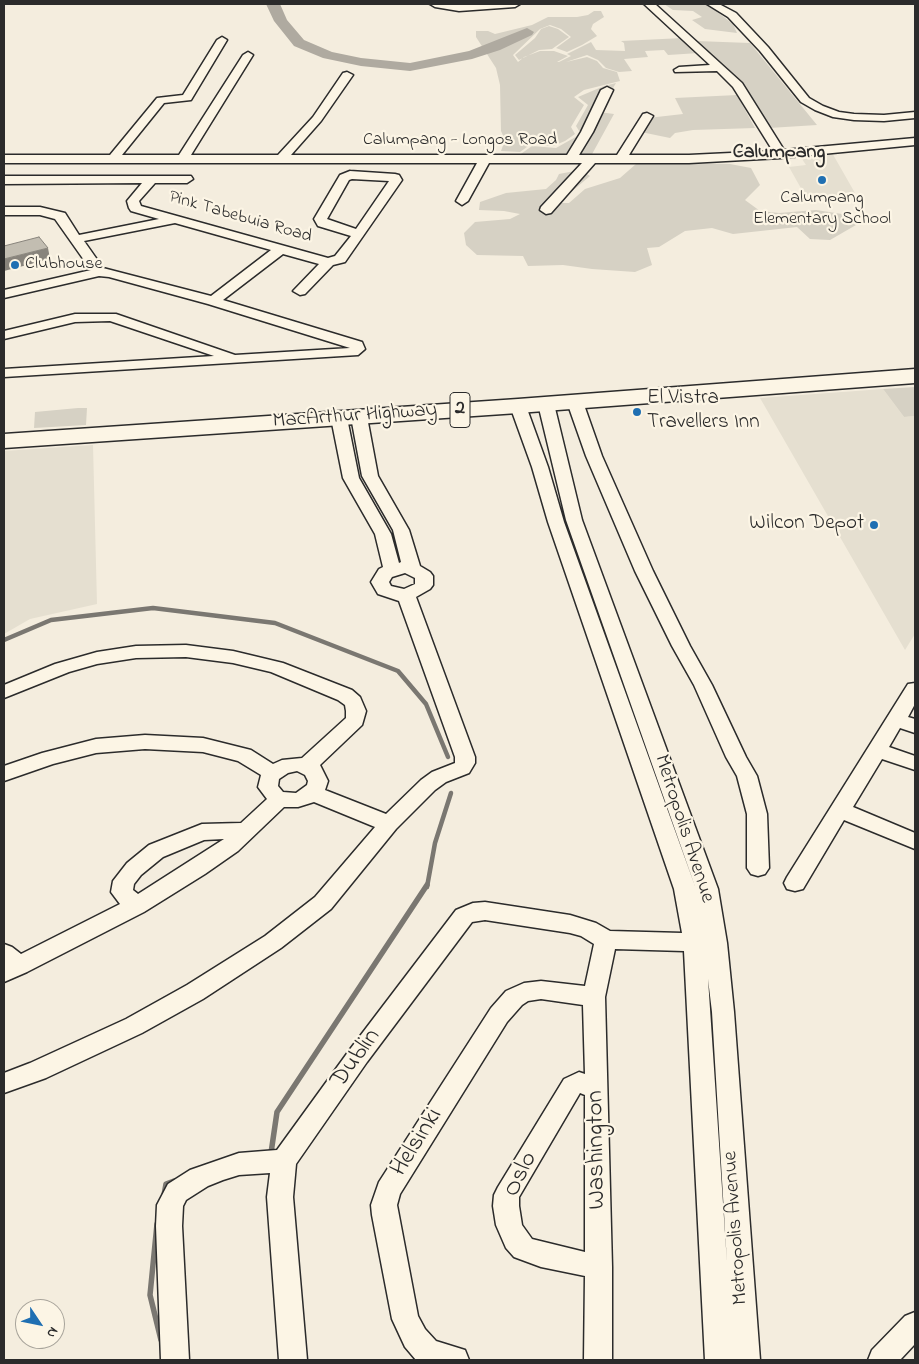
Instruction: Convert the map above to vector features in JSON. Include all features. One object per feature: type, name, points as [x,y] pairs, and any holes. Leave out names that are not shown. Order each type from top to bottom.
[{"type":"highway","name":"MacArthur Highway","points":[[4,441],[349,418],[522,415],[548,412],[580,402],[915,376]]},
{"type":"street","points":[[435,4],[459,8],[515,4]]},
{"type":"street","points":[[649,4],[738,85],[781,154]]},
{"type":"street","points":[[712,4],[732,15],[764,48],[805,100],[819,108],[837,115],[854,117],[884,118],[915,115]]},
{"type":"street","points":[[112,159],[161,100],[187,98],[222,40]]},
{"type":"street","points":[[184,159],[248,55]]},
{"type":"street","points":[[679,70],[720,68]]},
{"type":"street","points":[[281,159],[317,119],[347,75]]},
{"type":"street","points":[[571,158],[587,132],[607,90]]},
{"type":"street","points":[[621,159],[646,116]]},
{"type":"street","name":"Calumpang - Longos Road","points":[[4,159],[689,159],[781,154],[915,142]]},
{"type":"street","points":[[462,201],[486,158]]},
{"type":"street","points":[[546,210],[592,158]]},
{"type":"street","name":"Pink Tabebuia Road","points":[[151,180],[133,201],[135,208],[328,262],[340,259],[359,234],[396,180],[395,178],[350,175],[344,178],[320,219],[323,223],[359,234]]},
{"type":"street","name":"Pink Tabebuia Road","points":[[4,180],[187,179]]},
{"type":"street","points":[[4,210],[53,213],[66,221],[99,272]]},
{"type":"street","points":[[77,239],[174,219]]},
{"type":"street","points":[[213,301],[281,249]]},
{"type":"street","points":[[300,292],[328,262]]},
{"type":"street","points":[[4,294],[99,272],[213,301],[357,345],[358,349],[354,352],[4,373]]},
{"type":"street","points":[[4,335],[75,318],[111,317],[240,359]]},
{"type":"street","points":[[580,402],[594,456],[644,571],[747,776],[757,814],[758,868]]},
{"type":"street","name":"Metropolis Avenue","points":[[548,412],[574,520],[707,889],[705,943],[719,1360]]},
{"type":"street","name":"Metropolis Avenue","points":[[522,415],[543,474],[556,522],[705,943],[723,1012],[746,1360]]},
{"type":"street","points":[[349,418],[370,476],[401,530],[412,568]]},
{"type":"street","points":[[349,418],[351,478],[383,534],[392,569]]},
{"type":"street","points":[[351,478],[370,476]]},
{"type":"street","points":[[412,568],[424,576],[424,585],[415,593],[406,595],[390,594],[382,587],[381,577],[392,569],[412,568]]},
{"type":"street","points":[[4,1083],[38,1072],[134,1026],[195,992],[273,942],[323,904],[370,850],[389,824],[428,785],[439,777],[462,768],[465,764],[465,757],[406,595]]},
{"type":"street","points":[[4,692],[62,668],[97,658],[136,652],[186,651],[233,657],[276,667],[345,694],[353,702],[356,712],[355,720],[306,766]]},
{"type":"street","points":[[795,884],[915,689]]},
{"type":"street","points":[[896,720],[915,726]]},
{"type":"street","points":[[4,774],[49,758],[96,746],[145,742],[204,745],[244,755],[273,773]]},
{"type":"street","points":[[878,750],[915,763]]},
{"type":"street","points":[[290,764],[306,766],[313,770],[318,781],[312,793],[298,800],[280,798],[271,792],[268,782],[273,773],[290,764]]},
{"type":"street","points":[[312,793],[389,824]]},
{"type":"street","points":[[9,964],[136,906],[198,868],[247,831],[280,798]]},
{"type":"street","points":[[840,810],[915,841]]},
{"type":"street","points":[[136,906],[122,892],[124,881],[134,869],[156,851],[202,832],[247,831]]},
{"type":"street","name":"Dublin","points":[[293,1360],[280,1197],[284,1162],[359,1055],[464,916],[473,912],[485,911],[570,924],[588,930],[606,940]]},
{"type":"street","points":[[606,940],[705,943]]},
{"type":"street","name":"Washington","points":[[598,1360],[599,1267],[594,997],[606,940]]},
{"type":"street","name":"Helsinki","points":[[455,1360],[428,1353],[415,1338],[405,1319],[385,1215],[384,1205],[388,1190],[498,1015],[514,998],[524,992],[541,990],[594,997]]},
{"type":"street","name":"Oslo","points":[[597,1089],[579,1082],[572,1086],[507,1195],[506,1206],[509,1225],[515,1239],[523,1248],[541,1255],[599,1267]]},
{"type":"street","points":[[175,1360],[169,1226],[170,1205],[177,1192],[200,1178],[239,1164],[284,1162]]},
{"type":"street","points":[[882,1360],[915,1325]]},
{"type":"shaded area","points":[[664,4],[708,5],[733,24],[737,33],[705,29],[692,20],[702,17],[693,11],[673,10]]},
{"type":"shaded area","points":[[594,11],[601,11],[604,17],[593,24],[591,29],[597,36],[582,45],[567,52],[556,48],[571,37],[561,29],[550,25],[540,29],[513,55],[518,62],[524,57],[540,51],[554,51],[568,56],[557,62],[559,62],[571,56],[567,54],[591,42],[596,50],[625,51],[624,43],[621,41],[683,38],[699,53],[668,55],[664,50],[645,51],[648,57],[624,59],[632,71],[619,72],[606,68],[598,60],[587,55],[566,62],[587,57],[597,61],[603,68],[617,72],[620,81],[584,90],[574,97],[584,105],[571,127],[575,134],[565,141],[553,146],[531,144],[520,152],[501,151],[505,140],[501,131],[500,85],[496,68],[476,37],[476,31],[488,31],[495,34],[532,25],[548,17],[577,17],[588,15]]},
{"type":"shaded area","points":[[549,26],[558,29],[569,37],[552,49],[539,50],[519,60],[515,55],[535,38],[541,29]]},
{"type":"shaded area","points":[[696,41],[750,43],[817,125],[769,128],[741,82]]},
{"type":"shaded area","points":[[616,83],[599,112],[614,114],[591,156],[518,156],[532,146],[556,148],[581,134],[576,126],[588,105],[578,97]]},
{"type":"shaded area","points":[[737,95],[755,128],[693,130],[675,133],[670,138],[641,132],[648,118],[683,114],[675,98]]},
{"type":"shaded area","name":"Calumpang Elementary School","points":[[831,151],[855,193],[807,199],[789,167],[806,165],[798,153]]},
{"type":"shaded area","points":[[636,164],[730,164],[751,168],[760,185],[745,200],[760,211],[779,213],[816,210],[842,214],[856,225],[830,240],[810,239],[797,227],[733,234],[712,228],[685,231],[659,247],[647,248],[652,265],[635,272],[563,265],[528,266],[523,256],[477,255],[466,245],[464,233],[475,222],[510,219],[520,214],[479,210],[480,202],[506,193],[546,189],[556,180],[559,174],[580,170],[590,176],[558,203],[569,203],[585,189],[620,178]]},
{"type":"shaded area","points":[[915,387],[915,416],[904,417],[883,389]]},
{"type":"shaded area","name":"Wilcon Depot","points":[[883,389],[904,417],[915,416],[915,634],[905,650],[760,398]]},
{"type":"shaded area","points":[[87,408],[86,425],[34,428],[35,412]]},
{"type":"shaded area","points":[[93,445],[97,604],[30,619],[4,634],[4,451]]},
{"type":"building","points":[[39,237],[48,248],[4,259],[4,246]]},
{"type":"waterway","points":[[273,4],[281,21],[299,43],[328,55],[361,62],[410,67],[472,55],[527,32]]},
{"type":"waterway","points":[[4,640],[51,620],[153,608],[275,623],[398,671],[426,704],[448,757]]},
{"type":"waterway","points":[[427,887],[435,843],[451,793]]},
{"type":"waterway","points":[[271,1153],[277,1112],[427,885]]},
{"type":"waterway","points":[[164,1195],[166,1184],[174,1181]]},
{"type":"waterway","points":[[157,1224],[150,1295],[161,1340]]},
{"type":"place","name":"Calumpang Elementary School","points":[[822,180]]},
{"type":"place","name":"Clubhouse","points":[[15,265]]},
{"type":"place","name":"El Vistra Travellers Inn","points":[[637,412]]},
{"type":"place","name":"Wilcon Depot","points":[[874,525]]},
{"type":"district","name":"Calumpang","points":[[779,154]]}]
